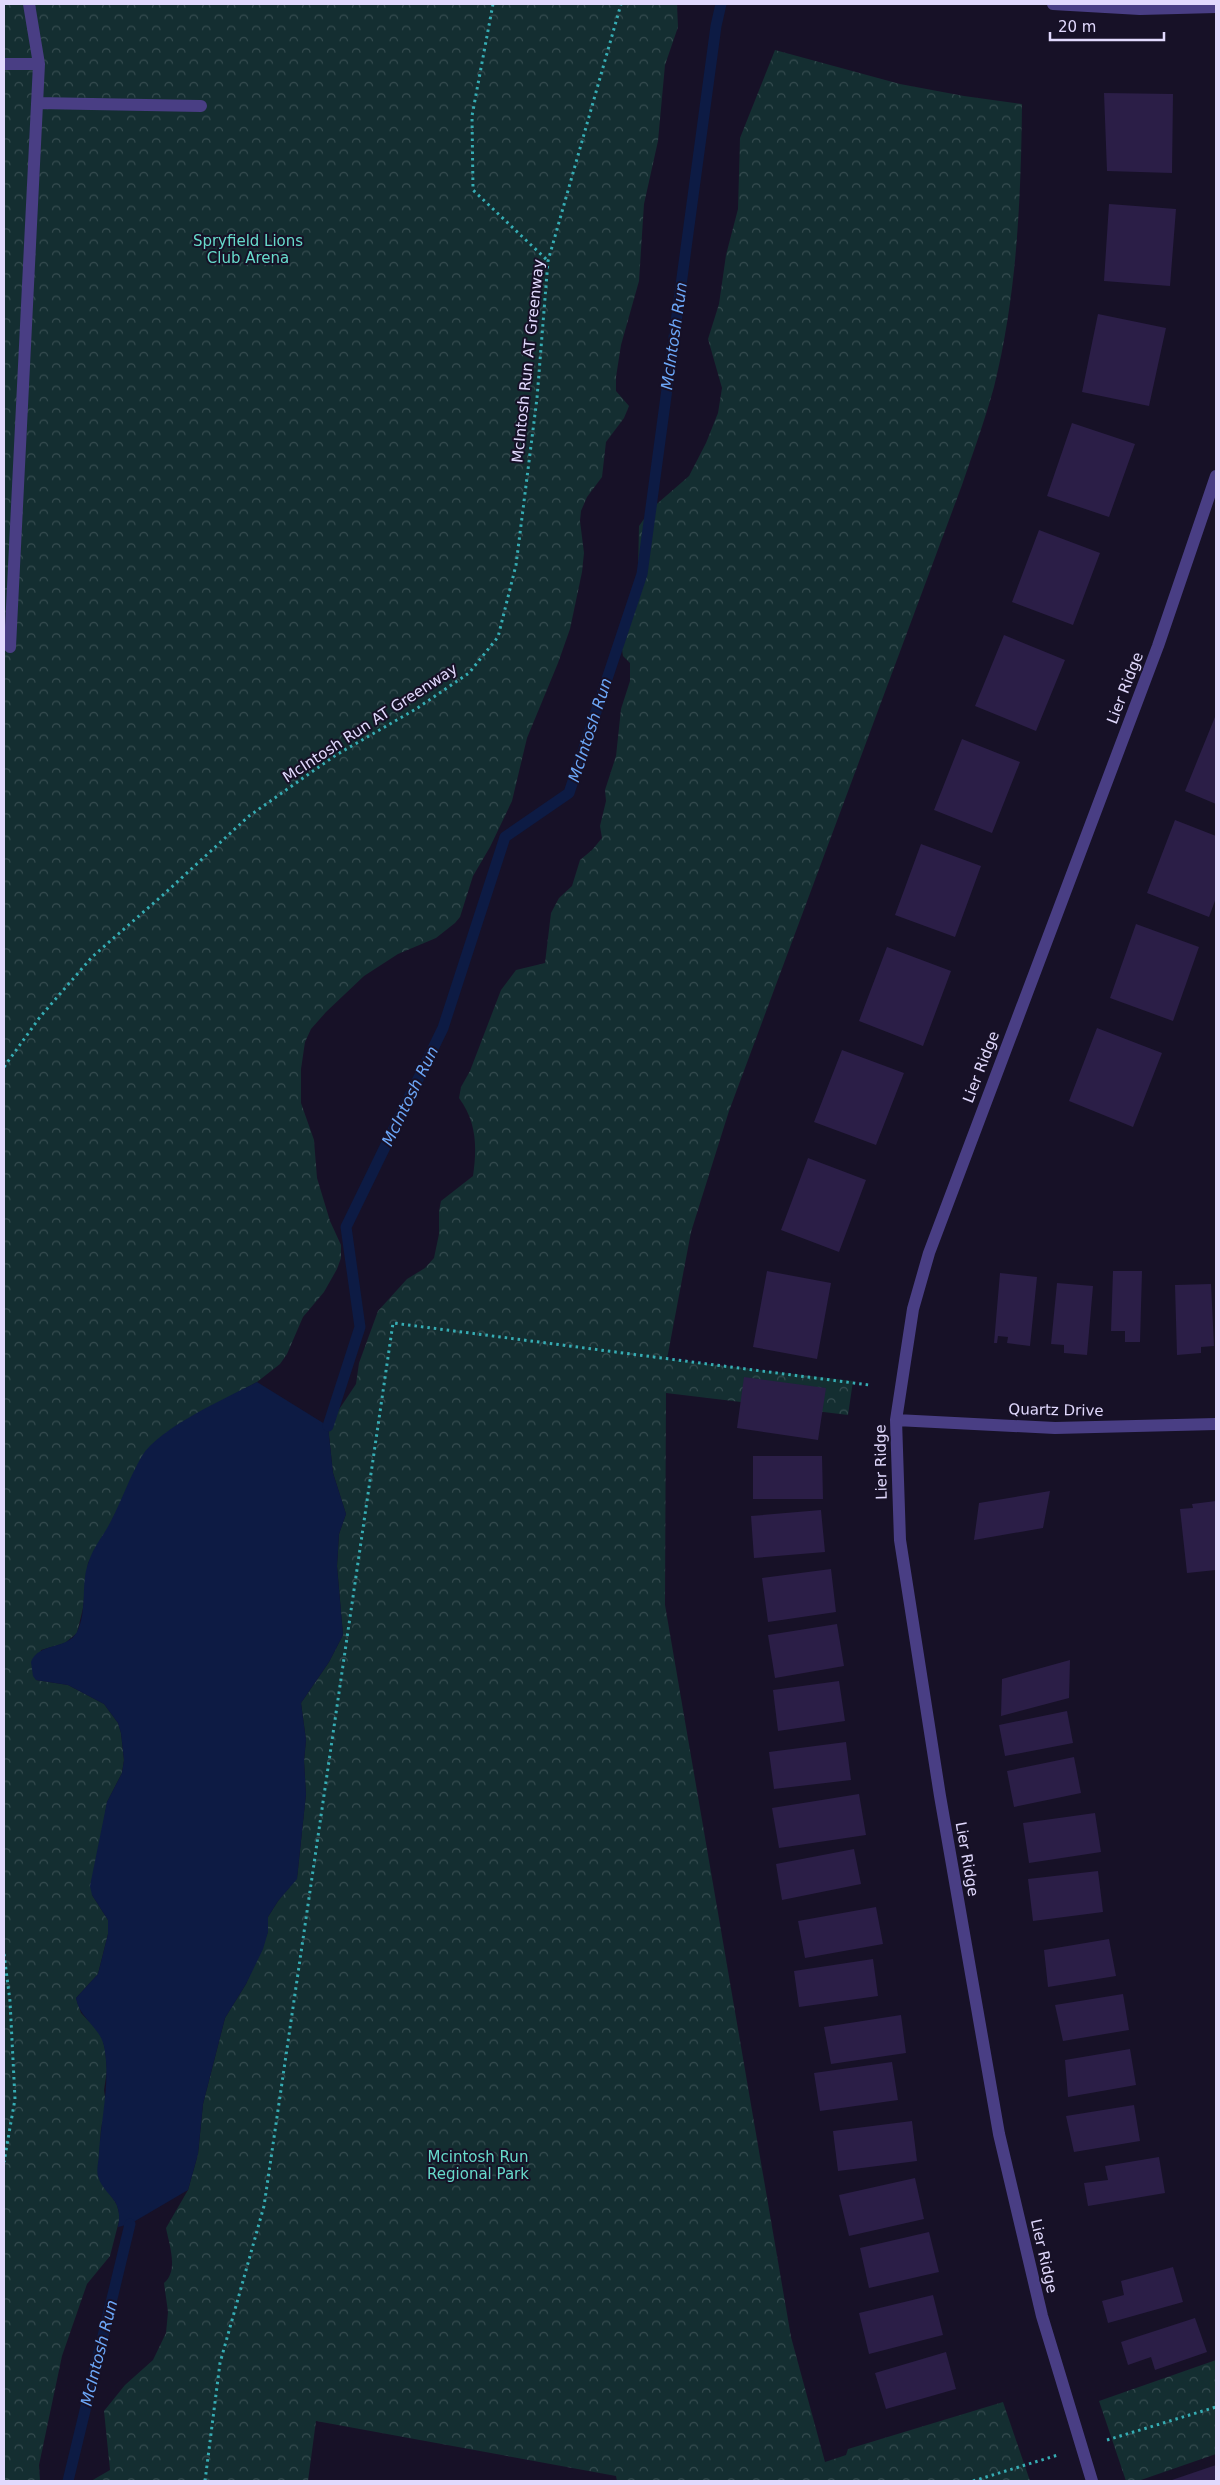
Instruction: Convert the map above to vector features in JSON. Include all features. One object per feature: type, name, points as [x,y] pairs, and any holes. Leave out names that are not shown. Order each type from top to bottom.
[{"type":"street","points":[[10,647],[39,64],[30,4]]},
{"type":"street","points":[[1053,4],[1140,9],[1216,7]]},
{"type":"street","points":[[4,64],[39,64]]},
{"type":"street","points":[[37,103],[201,106]]},
{"type":"street","name":"Lier Ridge","points":[[1092,2481],[1042,2316],[1000,2134],[940,1796],[900,1540],[896,1420],[913,1309],[929,1252],[1212,507],[1216,476]]},
{"type":"street","name":"Quartz Drive","points":[[896,1420],[1055,1428],[1216,1424]]},
{"type":"path","points":[[493,4],[472,116],[473,190],[548,261]]},
{"type":"path","name":"McIntosh Run AT Greenway","points":[[4,1067],[40,1017],[92,957],[249,816],[336,755],[416,710],[469,673],[498,637],[516,565],[537,398],[548,261],[621,4]]},
{"type":"path","points":[[204,2481],[220,2364],[264,2206],[393,1323],[869,1385]]},
{"type":"path","points":[[4,1954],[10,2001],[15,2099],[4,2162]]},
{"type":"green space","name":"Spryfield Lions Club Arena","points":[[4,4],[677,4],[678,27],[665,65],[658,141],[644,204],[639,281],[621,345],[616,377],[616,391],[629,406],[624,418],[606,442],[602,477],[587,497],[581,511],[580,521],[584,553],[570,629],[527,738],[512,801],[490,847],[473,876],[460,917],[455,923],[436,938],[398,954],[364,976],[326,1012],[311,1029],[305,1042],[301,1069],[301,1103],[314,1140],[317,1178],[330,1221],[341,1245],[341,1258],[337,1269],[324,1292],[303,1317],[287,1354],[280,1364],[257,1382],[190,1418],[158,1440],[88,1563],[83,1608],[77,1633],[65,1643],[41,1650],[36,1680],[68,1685],[104,1704],[118,1723],[124,1760],[122,1773],[107,1802],[92,1895],[108,1920],[108,1934],[98,1974],[76,1998],[81,2013],[101,2034],[105,2049],[107,2070],[104,2090],[106,2104],[101,2129],[98,2176],[117,2205],[120,2217],[110,2256],[87,2284],[62,2356],[39,2465],[40,2481],[4,2481]]},
{"type":"green space","name":"Mcintosh Run Regional Park","points":[[775,50],[900,84],[1022,104],[1019,211],[1008,317],[1002,352],[987,412],[962,485],[729,1111],[691,1232],[667,1359],[853,1381],[848,1415],[666,1393],[665,1605],[791,2337],[825,2462],[846,2455],[848,2449],[1003,2402],[1030,2481],[617,2481],[616,2476],[316,2421],[308,2481],[91,2481],[110,2470],[104,2411],[125,2385],[153,2360],[166,2333],[168,2312],[164,2283],[169,2278],[171,2272],[172,2257],[166,2228],[188,2190],[198,2154],[203,2104],[225,2018],[246,1984],[268,1932],[268,1917],[278,1901],[297,1878],[306,1794],[304,1761],[306,1740],[301,1703],[329,1662],[343,1635],[337,1566],[339,1534],[346,1514],[333,1473],[328,1426],[356,1384],[359,1363],[378,1311],[407,1279],[425,1268],[434,1258],[439,1234],[441,1201],[473,1176],[474,1136],[469,1116],[459,1098],[461,1087],[470,1071],[501,990],[516,970],[545,963],[551,913],[559,898],[572,886],[580,860],[602,838],[600,826],[606,801],[605,790],[616,756],[621,709],[630,681],[630,663],[623,656],[621,643],[624,623],[632,602],[638,569],[639,526],[651,509],[689,476],[706,443],[718,413],[722,388],[708,339],[719,304],[726,255],[738,209],[740,138]]},
{"type":"green space","points":[[1216,2360],[1216,2454],[1138,2481],[1126,2481],[1099,2401]]},
{"type":"water","points":[[257,1382],[328,1426],[333,1473],[346,1514],[339,1534],[337,1566],[343,1635],[329,1662],[301,1703],[306,1740],[304,1761],[306,1794],[297,1879],[278,1901],[268,1917],[268,1932],[263,1949],[246,1984],[225,2018],[203,2104],[198,2154],[188,2190],[130,2224],[118,2227],[119,2217],[116,2203],[101,2183],[97,2174],[106,2086],[104,2046],[102,2039],[81,2011],[76,1998],[98,1974],[108,1934],[108,1920],[92,1895],[90,1886],[107,1802],[122,1773],[124,1760],[121,1733],[118,1723],[104,1704],[68,1685],[36,1680],[33,1676],[31,1662],[40,1651],[67,1641],[77,1632],[82,1615],[86,1569],[142,1456],[163,1434],[178,1424]]},
{"type":"building","points":[[1104,93],[1173,94],[1172,173],[1107,171]]},
{"type":"building","points":[[1109,204],[1176,209],[1170,286],[1104,281]]},
{"type":"building","points":[[1098,314],[1166,328],[1149,406],[1082,392]]},
{"type":"building","points":[[1072,423],[1135,444],[1109,517],[1047,496]]},
{"type":"building","points":[[1039,530],[1100,553],[1073,625],[1012,602]]},
{"type":"building","points":[[1004,635],[1065,660],[1036,731],[975,706]]},
{"type":"building","points":[[1216,717],[1216,804],[1185,791]]},
{"type":"building","points":[[962,739],[1020,762],[992,833],[934,810]]},
{"type":"building","points":[[1175,820],[1216,836],[1216,898],[1209,917],[1147,893]]},
{"type":"building","points":[[921,844],[981,866],[955,937],[895,915]]},
{"type":"building","points":[[1136,924],[1199,947],[1173,1021],[1110,998]]},
{"type":"building","points":[[887,947],[951,971],[923,1046],[859,1021]]},
{"type":"building","points":[[1097,1028],[1162,1053],[1133,1127],[1069,1101]]},
{"type":"building","points":[[842,1050],[904,1073],[876,1145],[814,1122]]},
{"type":"building","points":[[808,1158],[866,1180],[839,1252],[781,1230]]},
{"type":"building","points":[[767,1271],[831,1283],[817,1359],[753,1347]]},
{"type":"building","points":[[1113,1271],[1142,1271],[1140,1342],[1125,1342],[1125,1331],[1111,1331]]},
{"type":"building","points":[[1000,1273],[1037,1277],[1030,1346],[1007,1343],[1008,1337],[998,1336],[997,1343],[994,1343]]},
{"type":"building","points":[[1057,1283],[1093,1286],[1087,1355],[1064,1353],[1064,1345],[1051,1344]]},
{"type":"building","points":[[1211,1284],[1214,1346],[1201,1347],[1201,1353],[1177,1355],[1175,1285]]},
{"type":"building","points":[[744,1377],[826,1388],[818,1440],[737,1428]]},
{"type":"building","points":[[753,1456],[822,1456],[823,1499],[753,1499]]},
{"type":"building","points":[[1050,1491],[1043,1528],[974,1540],[979,1503]]},
{"type":"building","points":[[1216,1501],[1216,1570],[1187,1573],[1180,1509],[1193,1508],[1192,1504]]},
{"type":"building","points":[[821,1510],[825,1552],[754,1558],[751,1516]]},
{"type":"building","points":[[831,1569],[836,1612],[768,1622],[762,1578]]},
{"type":"building","points":[[837,1624],[844,1666],[775,1678],[768,1635]]},
{"type":"building","points":[[1070,1660],[1069,1698],[1001,1716],[1002,1679]]},
{"type":"building","points":[[839,1681],[845,1721],[778,1731],[773,1690]]},
{"type":"building","points":[[1067,1711],[1073,1743],[1005,1756],[999,1725]]},
{"type":"building","points":[[846,1742],[851,1780],[774,1789],[769,1752]]},
{"type":"building","points":[[1074,1757],[1081,1793],[1014,1807],[1007,1771]]},
{"type":"building","points":[[859,1794],[866,1835],[779,1848],[772,1808]]},
{"type":"building","points":[[1095,1813],[1101,1852],[1029,1863],[1023,1823]]},
{"type":"building","points":[[854,1849],[861,1884],[782,1900],[776,1864]]},
{"type":"building","points":[[1098,1871],[1103,1912],[1033,1921],[1028,1879]]},
{"type":"building","points":[[876,1907],[883,1944],[805,1958],[798,1921]]},
{"type":"building","points":[[1109,1939],[1116,1976],[1048,1987],[1044,1950]]},
{"type":"building","points":[[873,1959],[878,1996],[799,2007],[794,1971]]},
{"type":"building","points":[[1123,1994],[1129,2030],[1063,2041],[1055,2005]]},
{"type":"building","points":[[901,2015],[906,2053],[831,2064],[824,2027]]},
{"type":"building","points":[[1130,2049],[1136,2085],[1068,2097],[1065,2060]]},
{"type":"building","points":[[892,2062],[898,2100],[820,2111],[814,2073]]},
{"type":"building","points":[[1134,2105],[1140,2141],[1074,2152],[1066,2116]]},
{"type":"building","points":[[912,2121],[917,2161],[838,2171],[833,2131]]},
{"type":"building","points":[[1159,2157],[1165,2193],[1088,2206],[1084,2183],[1108,2180],[1105,2166]]},
{"type":"building","points":[[915,2178],[924,2219],[849,2236],[839,2195]]},
{"type":"building","points":[[929,2232],[939,2272],[869,2288],[860,2248]]},
{"type":"building","points":[[1173,2267],[1183,2302],[1108,2323],[1102,2301],[1124,2295],[1121,2281]]},
{"type":"building","points":[[933,2295],[943,2335],[869,2354],[859,2313]]},
{"type":"building","points":[[1195,2318],[1207,2352],[1155,2370],[1151,2357],[1128,2365],[1121,2342]]},
{"type":"building","points":[[946,2352],[956,2389],[886,2409],[875,2373]]},
{"type":"building","points":[[1216,2465],[1216,2481],[1169,2481]]},
{"type":"waterway","name":"McIntosh Run","points":[[328,1426],[360,1327],[346,1227],[443,1028],[505,837],[569,793],[642,574],[716,26],[721,4]]},
{"type":"waterway","name":"McIntosh Run","points":[[68,2481],[130,2224]]}]
